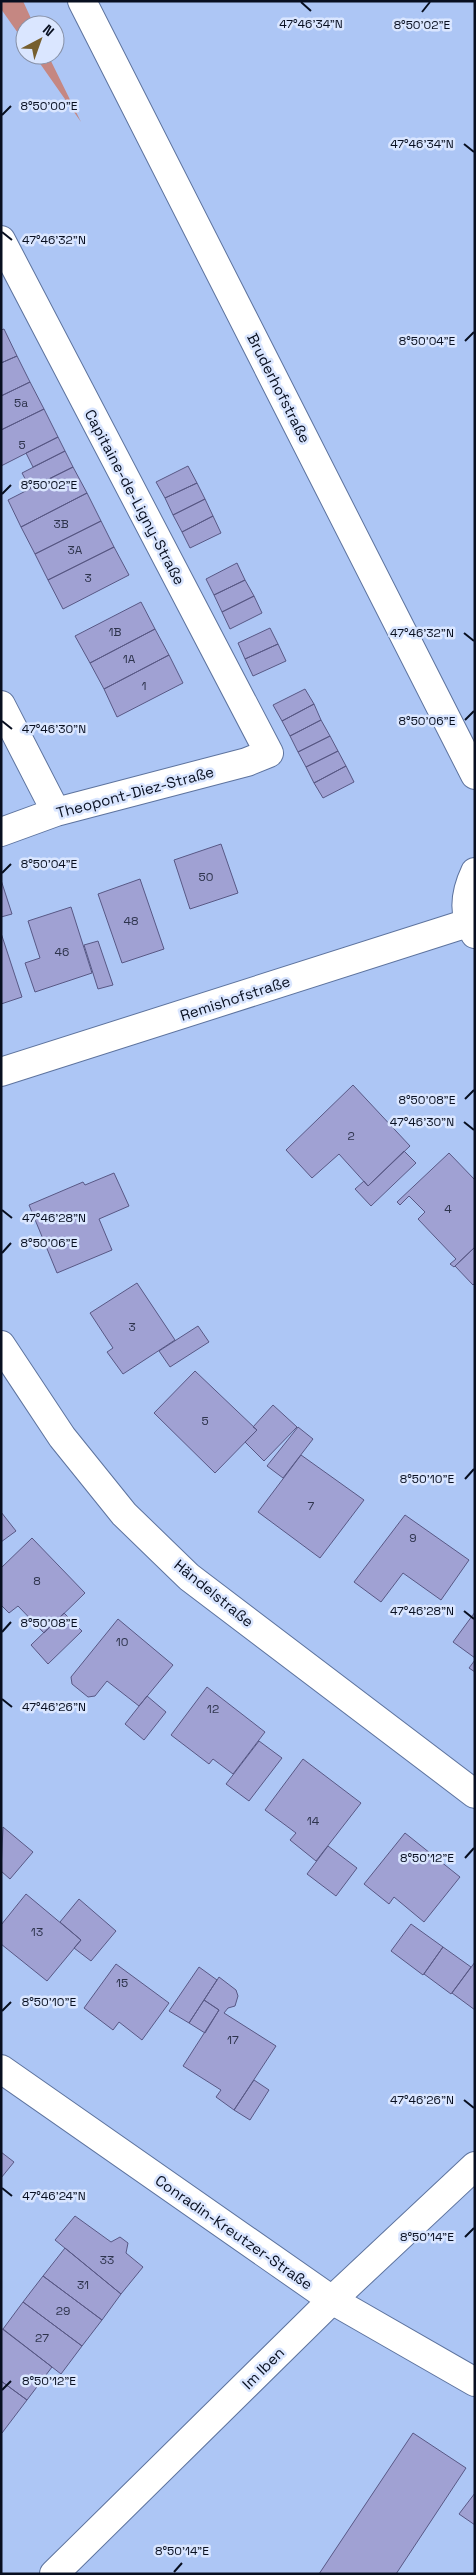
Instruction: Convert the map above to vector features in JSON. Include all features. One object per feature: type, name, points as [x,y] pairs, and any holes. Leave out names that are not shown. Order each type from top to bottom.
[{"type":"street","name":"Bruderhofstraße","points":[[82,1],[475,775]]},
{"type":"street","name":"Capitaine-de-Ligny-Straße","points":[[1,240],[269,753]]},
{"type":"street","points":[[1,705],[56,812]]},
{"type":"street","name":"Theopont-Diez-Straße","points":[[1,832],[56,812],[247,762],[269,753]]},
{"type":"street","points":[[471,928],[466,890],[475,872]]},
{"type":"street","name":"Remishofstraße","points":[[1,1072],[471,928]]},
{"type":"street","name":"Händelstraße","points":[[1,1345],[62,1437],[111,1499],[183,1571],[475,1794]]},
{"type":"street","name":"Conradin-Kreutzer-Straße","points":[[1,2068],[332,2300],[475,2382]]},
{"type":"street","name":"Im Iben","points":[[54,2574],[332,2300],[475,2166]]},
{"type":"shaded area","points":[[1,1],[23,1],[29,15],[15,15],[15,29],[1,9]]},
{"type":"shaded area","points":[[41,65],[53,65],[81,122]]},
{"type":"building","points":[[4,329],[17,356],[1,363],[1,330]]},
{"type":"building","points":[[17,356],[30,382],[1,396],[1,363]]},
{"type":"building","points":[[30,382],[44,409],[1,430],[1,396]]},
{"type":"building","points":[[44,409],[58,437],[1,466],[1,430]]},
{"type":"building","points":[[58,437],[65,451],[33,467],[26,453]]},
{"type":"building","points":[[65,451],[73,467],[30,488],[22,473]]},
{"type":"building","points":[[188,466],[197,483],[165,498],[156,482]]},
{"type":"building","points":[[73,467],[87,493],[21,527],[8,500]]},
{"type":"building","points":[[197,483],[205,499],[173,515],[165,498]]},
{"type":"building","points":[[87,493],[101,521],[35,554],[21,527]]},
{"type":"building","points":[[205,499],[213,516],[182,532],[173,515]]},
{"type":"building","points":[[213,516],[221,533],[190,548],[182,532]]},
{"type":"building","points":[[101,521],[114,547],[48,580],[35,554]]},
{"type":"building","points":[[114,547],[129,575],[63,609],[48,580]]},
{"type":"building","points":[[237,563],[245,580],[214,595],[206,579]]},
{"type":"building","points":[[245,580],[254,596],[222,612],[214,595]]},
{"type":"building","points":[[254,596],[262,613],[230,629],[222,612]]},
{"type":"building","points":[[141,602],[155,629],[90,663],[75,636]]},
{"type":"building","points":[[270,628],[278,644],[245,659],[238,643]]},
{"type":"building","points":[[155,629],[169,655],[104,689],[90,663]]},
{"type":"building","points":[[278,644],[286,661],[253,676],[245,659]]},
{"type":"building","points":[[169,655],[183,683],[117,717],[104,689]]},
{"type":"building","points":[[305,689],[314,704],[282,721],[273,705]]},
{"type":"building","points":[[314,704],[321,720],[290,736],[282,721]]},
{"type":"building","points":[[321,720],[330,736],[298,752],[290,736]]},
{"type":"building","points":[[330,736],[338,751],[306,767],[298,752]]},
{"type":"building","points":[[338,751],[346,766],[314,783],[306,767]]},
{"type":"building","points":[[346,766],[354,782],[323,798],[314,783]]},
{"type":"building","points":[[221,844],[238,893],[190,909],[174,860]]},
{"type":"building","points":[[140,879],[164,949],[122,963],[98,894]]},
{"type":"building","points":[[1,880],[12,914],[1,917]]},
{"type":"building","points":[[71,907],[92,973],[35,992],[25,963],[40,958],[28,921]]},
{"type":"building","points":[[1,933],[22,997],[1,1004]]},
{"type":"building","points":[[98,941],[113,985],[98,989],[84,945]]},
{"type":"building","points":[[353,1085],[410,1146],[368,1186],[339,1154],[312,1178],[286,1150]]},
{"type":"building","points":[[404,1151],[416,1163],[371,1206],[355,1189],[364,1181],[368,1186]]},
{"type":"building","points":[[449,1153],[475,1180],[475,1247],[454,1267],[450,1264],[456,1259],[418,1219],[425,1212],[409,1196],[400,1205],[397,1202]]},
{"type":"building","points":[[114,1173],[129,1206],[99,1219],[112,1250],[57,1273],[29,1205],[83,1182],[85,1185]]},
{"type":"building","points":[[475,1247],[475,1283],[473,1285],[455,1266]]},
{"type":"building","points":[[137,1283],[175,1340],[123,1374],[107,1352],[113,1348],[90,1313]]},
{"type":"building","points":[[198,1326],[209,1342],[170,1367],[159,1351]]},
{"type":"building","points":[[195,1371],[257,1430],[215,1473],[154,1413]]},
{"type":"building","points":[[273,1405],[297,1427],[264,1461],[245,1442],[257,1430],[253,1427]]},
{"type":"building","points":[[298,1427],[313,1439],[283,1478],[267,1466]]},
{"type":"building","points":[[301,1455],[364,1500],[320,1558],[258,1512]]},
{"type":"building","points":[[1,1512],[16,1531],[1,1542]]},
{"type":"building","points":[[405,1515],[469,1560],[441,1600],[403,1573],[381,1602],[354,1582]]},
{"type":"building","points":[[32,1538],[85,1593],[44,1633],[18,1606],[9,1613],[1,1605],[1,1568]]},
{"type":"building","points":[[475,1612],[475,1658],[453,1642]]},
{"type":"building","points":[[64,1613],[82,1631],[48,1664],[31,1645]]},
{"type":"building","points":[[118,1619],[173,1665],[139,1706],[107,1681],[95,1696],[88,1697],[72,1684],[71,1677]]},
{"type":"building","points":[[475,1660],[475,1672],[469,1668]]},
{"type":"building","points":[[207,1687],[265,1732],[233,1774],[213,1759],[209,1764],[171,1735]]},
{"type":"building","points":[[147,1696],[166,1712],[144,1740],[125,1724]]},
{"type":"building","points":[[259,1741],[282,1758],[249,1801],[226,1784]]},
{"type":"building","points":[[303,1759],[361,1803],[316,1861],[290,1840],[296,1833],[265,1810]]},
{"type":"building","points":[[3,1827],[33,1852],[10,1879],[1,1871]]},
{"type":"building","points":[[405,1833],[460,1877],[424,1922],[394,1897],[389,1904],[364,1884]]},
{"type":"building","points":[[328,1846],[357,1868],[336,1896],[307,1874]]},
{"type":"building","points":[[26,1894],[81,1940],[47,1981],[1,1944],[1,1925]]},
{"type":"building","points":[[79,1899],[116,1931],[91,1961],[74,1948],[81,1940],[60,1922]]},
{"type":"building","points":[[411,1924],[443,1947],[423,1975],[391,1951]]},
{"type":"building","points":[[443,1947],[471,1967],[451,1994],[424,1974]]},
{"type":"building","points":[[475,1962],[475,2010],[452,1993]]},
{"type":"building","points":[[116,1964],[169,2003],[142,2040],[119,2022],[113,2030],[84,2008]]},
{"type":"building","points":[[199,1967],[217,1980],[189,2023],[169,2011]]},
{"type":"building","points":[[219,1977],[236,1990],[238,1996],[235,2006],[228,2008],[224,2013],[276,2046],[234,2110],[216,2097],[221,2090],[183,2066],[219,2010],[204,2000]]},
{"type":"building","points":[[204,2000],[219,2010],[205,2033],[189,2023]]},
{"type":"building","points":[[254,2080],[269,2090],[250,2120],[234,2110]]},
{"type":"building","points":[[1,2152],[14,2162],[1,2178]]},
{"type":"building","points":[[75,2216],[111,2242],[120,2237],[128,2243],[126,2253],[143,2267],[121,2294],[55,2240]]},
{"type":"building","points":[[65,2248],[121,2294],[102,2320],[43,2276]]},
{"type":"building","points":[[43,2276],[102,2320],[82,2346],[23,2302]]},
{"type":"building","points":[[23,2302],[82,2346],[61,2374],[3,2329]]},
{"type":"building","points":[[1,2328],[52,2367],[27,2400],[1,2381]]},
{"type":"building","points":[[1,2381],[27,2400],[2,2433],[1,2433]]},
{"type":"building","points":[[413,2433],[466,2468],[396,2574],[319,2574]]},
{"type":"building","points":[[475,2493],[475,2525],[459,2514]]}]
